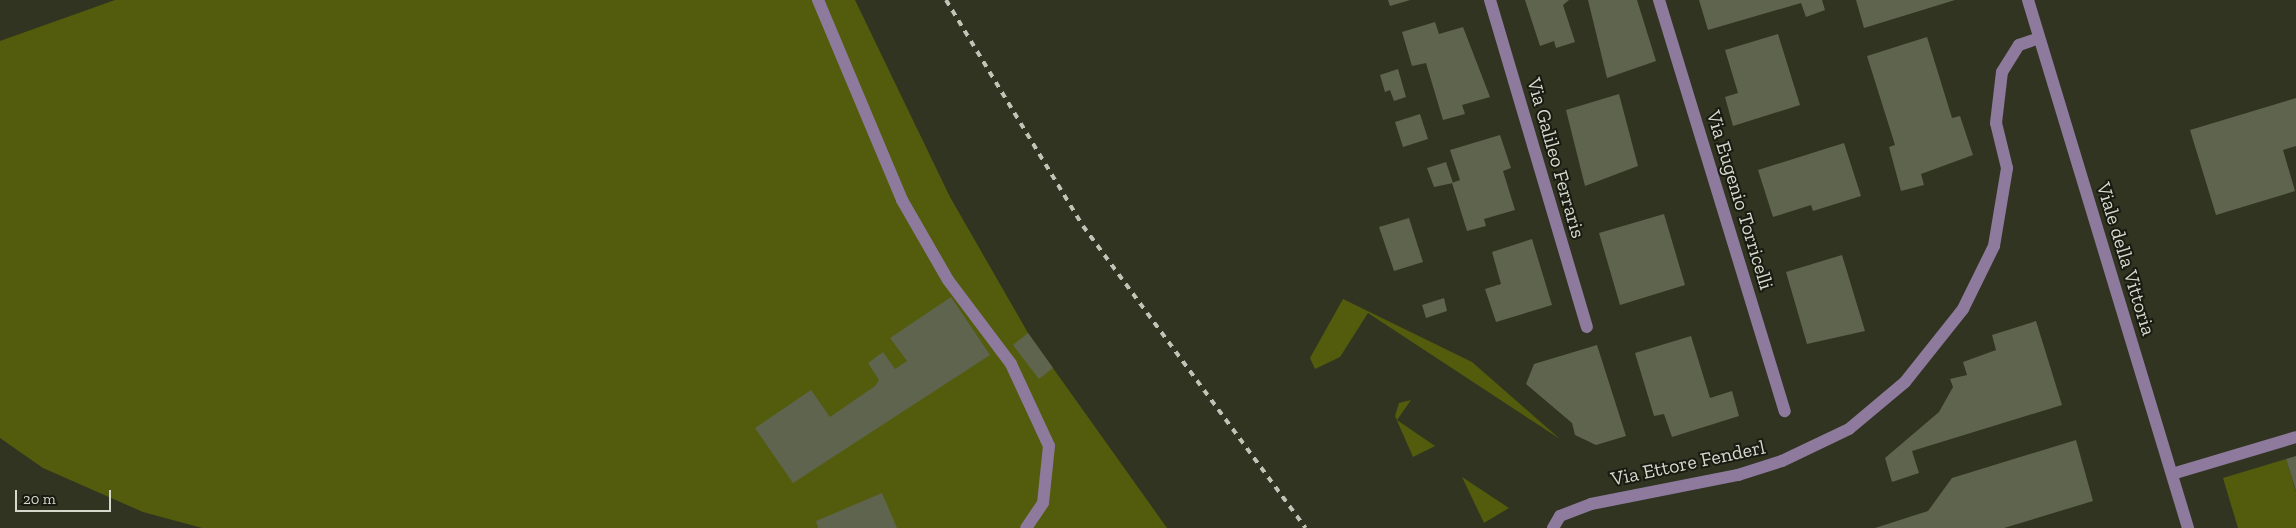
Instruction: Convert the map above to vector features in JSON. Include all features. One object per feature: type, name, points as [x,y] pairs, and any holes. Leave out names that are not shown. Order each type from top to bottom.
[{"type":"street","points":[[818,0],[902,200],[948,280],[1011,364],[1049,446],[1043,502],[1026,528]]},
{"type":"street","name":"Via Galileo Ferraris","points":[[1490,0],[1586,327]]},
{"type":"street","name":"Via Eugenio Torricelli","points":[[1659,0],[1785,411]]},
{"type":"street","name":"Viale della Vittoria","points":[[2028,0],[2188,528]]},
{"type":"street","name":"Via Ettore Fenderl","points":[[1553,528],[1572,510],[1782,461],[1849,429],[1905,382],[1962,309],[1994,246],[2007,176],[1996,123],[2002,72],[2018,45],[2039,38]]},
{"type":"street","points":[[2172,474],[2296,437]]},
{"type":"green space","points":[[115,0],[855,0],[950,197],[1028,333],[1167,528],[202,528],[143,512],[43,468],[0,438],[0,41]]},
{"type":"green space","points":[[1343,299],[1472,362],[1560,439],[1368,313],[1340,357],[1315,369],[1310,358]]},
{"type":"green space","points":[[1411,400],[1397,420],[1435,446],[1413,457],[1395,416],[1399,403]]},
{"type":"green space","points":[[2286,459],[2296,492],[2296,528],[2238,528],[2223,478]]},
{"type":"green space","points":[[1462,477],[1509,508],[1484,523]]},
{"type":"building","points":[[1388,0],[1410,0],[1390,6]]},
{"type":"building","points":[[1525,0],[1569,0],[1563,5],[1575,42],[1556,48],[1554,41],[1540,46]]},
{"type":"building","points":[[1588,0],[1637,0],[1656,61],[1607,78]]},
{"type":"building","points":[[1699,0],[1822,0],[1825,10],[1806,17],[1801,3],[1708,30]]},
{"type":"building","points":[[1856,0],[1955,0],[1864,28]]},
{"type":"building","points":[[1435,22],[1439,34],[1463,27],[1490,97],[1462,105],[1465,114],[1443,120],[1426,63],[1412,66],[1402,32]]},
{"type":"building","points":[[1778,34],[1800,105],[1733,126],[1725,97],[1738,93],[1725,50]]},
{"type":"building","points":[[1927,37],[1952,118],[1960,116],[1973,155],[1921,174],[1924,185],[1901,191],[1889,147],[1895,145],[1867,56]]},
{"type":"building","points":[[1398,69],[1406,97],[1394,101],[1390,90],[1385,92],[1380,75]]},
{"type":"building","points":[[1619,94],[1638,166],[1585,186],[1566,110]]},
{"type":"building","points":[[2296,98],[2296,146],[2283,150],[2295,191],[2216,215],[2190,130]]},
{"type":"building","points":[[1420,114],[1428,139],[1403,147],[1395,122]]},
{"type":"building","points":[[1500,135],[1511,168],[1503,171],[1515,210],[1484,219],[1486,226],[1467,231],[1452,183],[1460,180],[1450,150]]},
{"type":"building","points":[[1844,143],[1861,196],[1813,211],[1811,205],[1773,217],[1758,170]]},
{"type":"building","points":[[1446,162],[1453,183],[1434,187],[1427,168]]},
{"type":"building","points":[[1664,214],[1685,285],[1620,305],[1599,233]]},
{"type":"building","points":[[1409,218],[1423,262],[1394,271],[1379,227]]},
{"type":"building","points":[[1532,239],[1552,305],[1496,322],[1485,289],[1501,284],[1492,252]]},
{"type":"building","points":[[1842,255],[1865,331],[1807,344],[1786,272]]},
{"type":"building","points":[[951,297],[990,355],[793,483],[755,428],[811,390],[830,417],[875,386],[879,380],[868,363],[883,352],[895,369],[907,361],[890,338]]},
{"type":"building","points":[[1444,298],[1447,311],[1426,318],[1422,305]]},
{"type":"building","points":[[2036,321],[2062,405],[1912,451],[1919,473],[1892,482],[1885,458],[1939,412],[1953,387],[1950,379],[1967,375],[1963,362],[1996,350],[1992,335]]},
{"type":"building","points":[[1028,333],[1053,368],[1039,379],[1013,345]]},
{"type":"building","points":[[1691,336],[1710,398],[1732,391],[1739,416],[1672,437],[1664,414],[1654,416],[1635,353]]},
{"type":"building","points":[[1597,345],[1626,436],[1596,445],[1575,435],[1572,423],[1526,384],[1534,364]]},
{"type":"building","points":[[2076,440],[2093,501],[2004,528],[1875,528],[1928,511],[1952,478]]},
{"type":"building","points":[[2296,456],[2296,491],[2286,459]]},
{"type":"building","points":[[882,493],[897,528],[818,528],[816,521]]},
{"type":"railway","points":[[946,0],[1083,226],[1306,528]]}]
